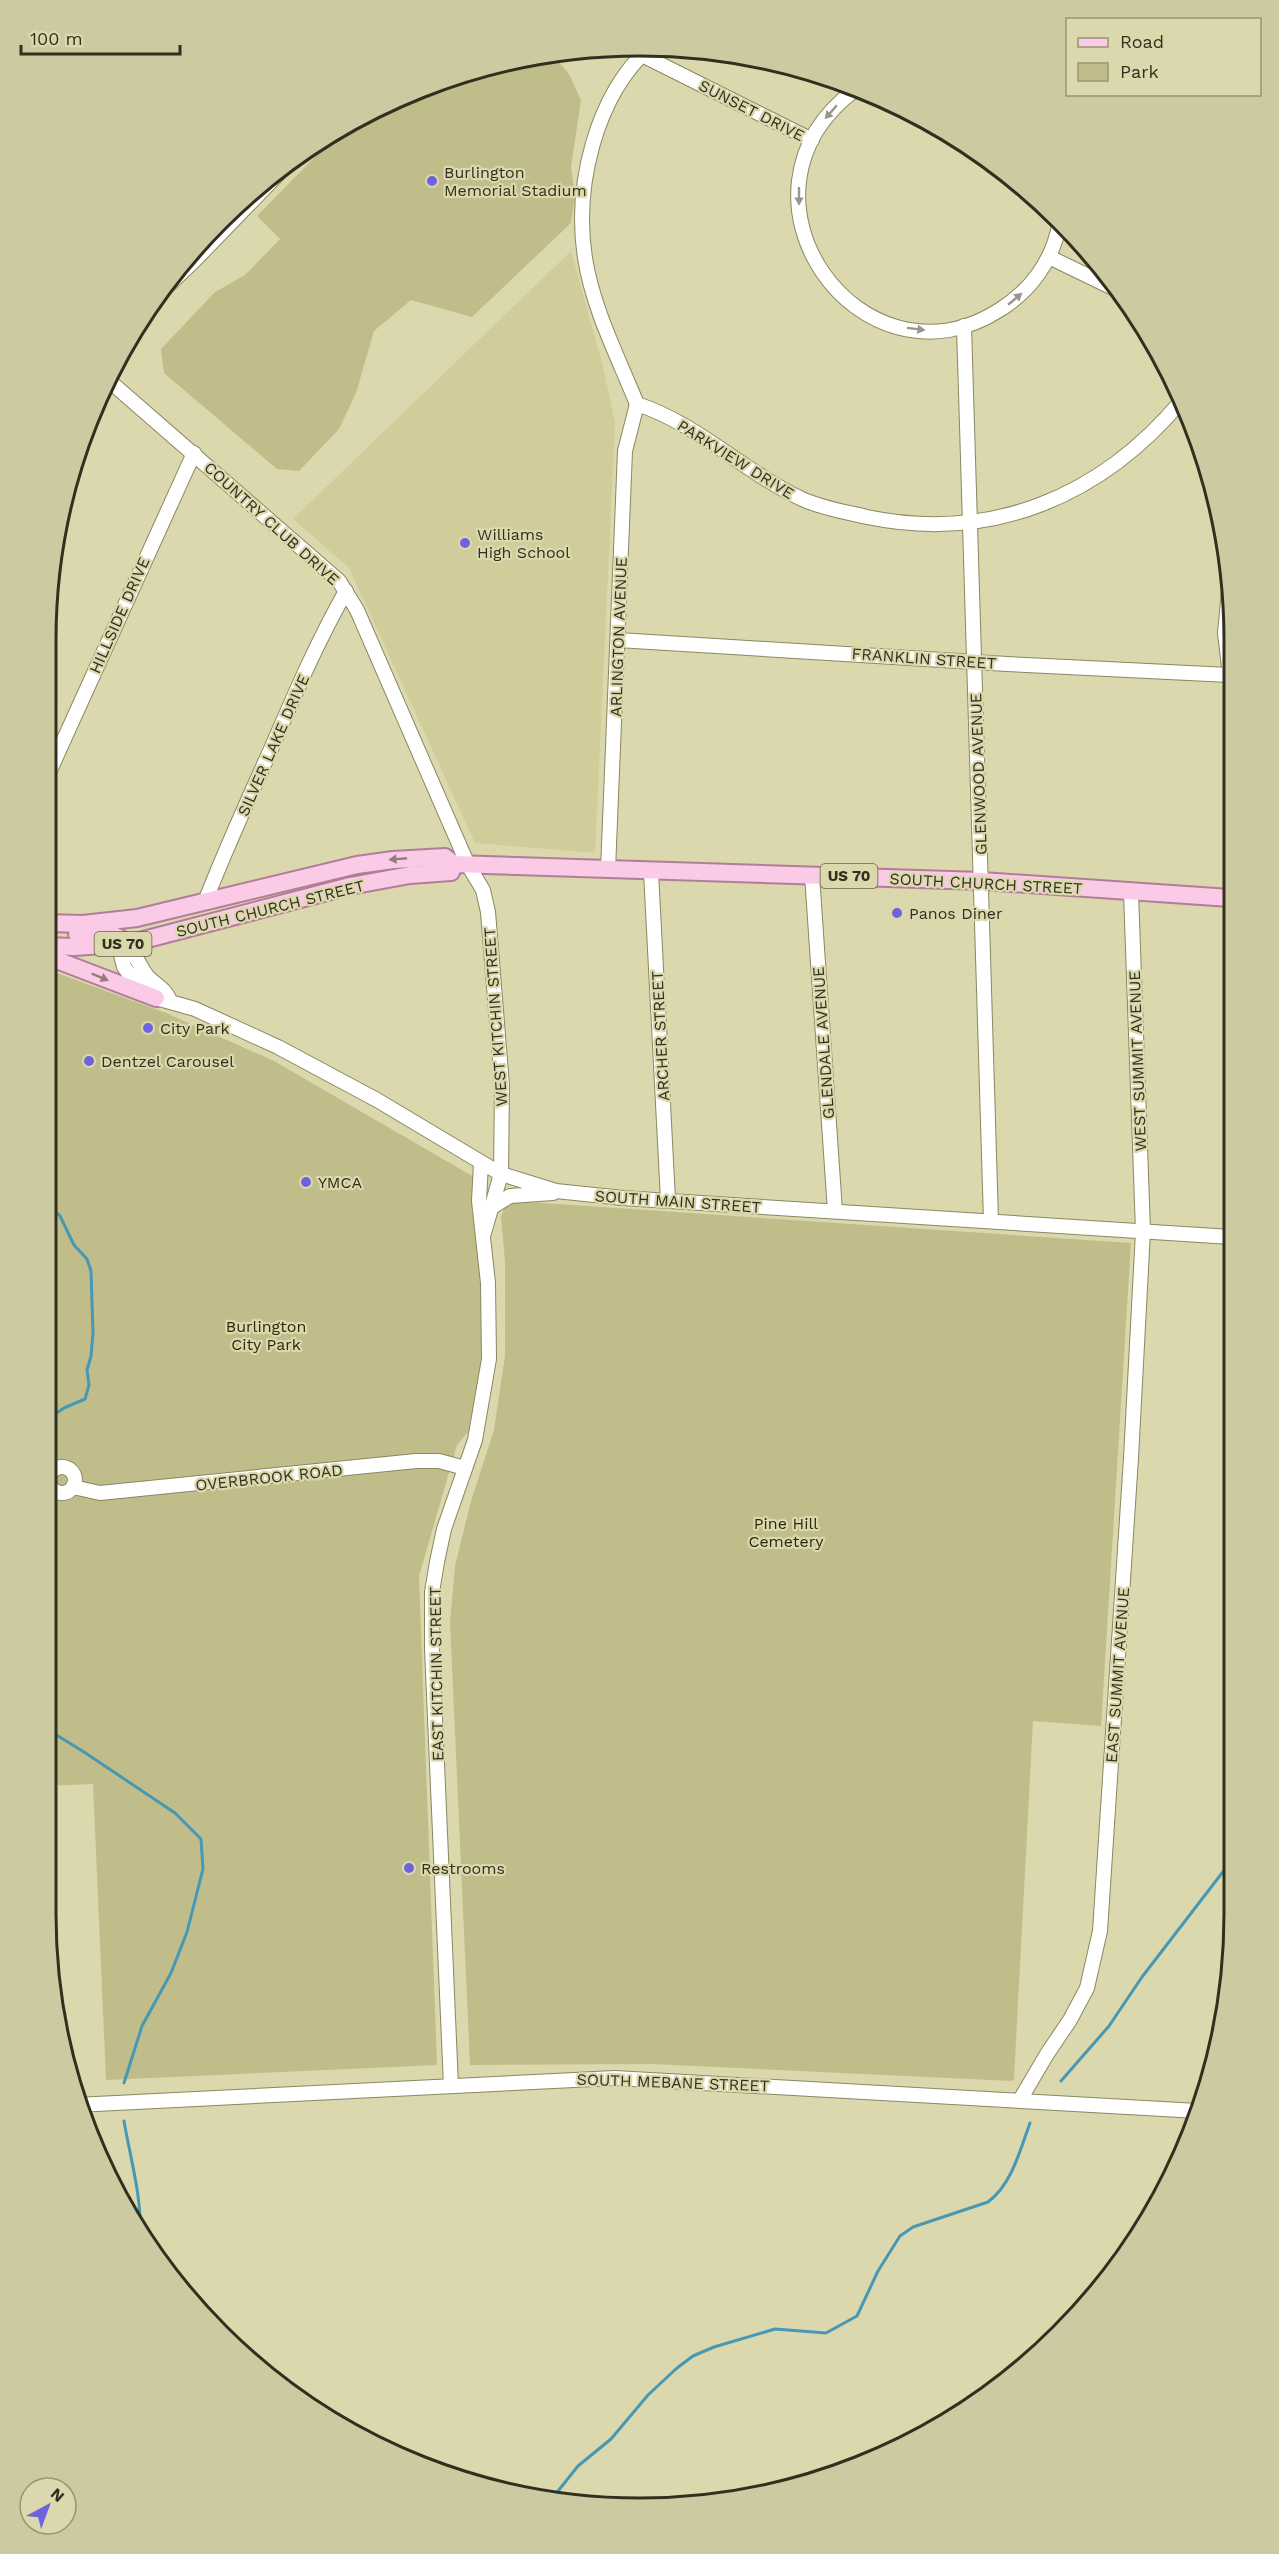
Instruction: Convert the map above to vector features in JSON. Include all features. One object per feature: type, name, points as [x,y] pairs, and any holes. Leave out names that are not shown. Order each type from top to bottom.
[{"type":"main road","name":"SOUTH CHURCH STREET","points":[[55,923],[82,924],[137,918],[357,865],[401,859],[445,857],[461,864],[982,881],[1224,898]]},
{"type":"main road","name":"SOUTH CHURCH STREET","points":[[55,946],[125,944],[350,886],[410,875],[451,872],[461,864]]},
{"type":"main road","points":[[55,933],[112,934],[125,944],[132,931],[180,918],[187,906]]},
{"type":"main road","points":[[55,959],[163,1000]]},
{"type":"street","points":[[637,405],[596,301],[585,258],[583,226],[587,166],[595,134],[623,77],[642,56]]},
{"type":"street","name":"SUNSET DRIVE","points":[[656,56],[812,140]]},
{"type":"street","points":[[850,95],[830,112],[812,140],[802,164],[798,189],[799,214],[808,247],[815,262],[829,283],[861,311],[890,324],[921,330],[964,326],[990,316],[1014,301],[1034,281],[1049,257],[1057,232]]},
{"type":"street","points":[[196,258],[225,229]]},
{"type":"street","points":[[1049,257],[1102,283]]},
{"type":"street","name":"GLENWOOD AVENUE","points":[[964,326],[991,1221]]},
{"type":"street","name":"COUNTRY CLUB DRIVE","points":[[114,385],[332,573],[346,591],[357,610],[461,864]]},
{"type":"street","name":"PARKVIEW DRIVE","points":[[637,405],[657,411],[686,427],[803,500],[893,522],[921,524],[969,522],[1015,512],[1076,490],[1106,472],[1138,447],[1175,408]]},
{"type":"street","name":"ARLINGTON AVENUE","points":[[608,870],[625,451],[637,405]]},
{"type":"street","name":"HILLSIDE DRIVE","points":[[55,758],[194,453]]},
{"type":"street","name":"SILVER LAKE DRIVE","points":[[205,902],[290,704],[327,625],[346,591]]},
{"type":"street","name":"FRANKLIN STREET","points":[[618,640],[1224,675]]},
{"type":"street","name":"WEST KITCHIN STREET","points":[[461,864],[483,890],[488,912],[495,970],[502,1085],[501,1174]]},
{"type":"street","name":"ARCHER STREET","points":[[651,872],[668,1200]]},
{"type":"street","name":"GLENDALE AVENUE","points":[[812,875],[835,1212]]},
{"type":"street","name":"WEST SUMMIT AVENUE","points":[[1131,892],[1143,1231]]},
{"type":"street","name":"SOUTH MAIN STREET","points":[[125,944],[121,956],[124,967],[144,990],[163,1000],[195,1009],[278,1047],[367,1095],[501,1174],[568,1192],[835,1212],[1224,1237]]},
{"type":"street","name":"EAST KITCHIN STREET","points":[[451,2086],[432,1649],[432,1592],[444,1529],[480,1418],[489,1359],[488,1283],[479,1201],[482,1163]]},
{"type":"street","name":"EAST KITCHIN STREET","points":[[484,1233],[501,1174]]},
{"type":"street","points":[[492,1207],[510,1196],[568,1192]]},
{"type":"street","name":"EAST SUMMIT AVENUE","points":[[1020,2100],[1070,2020],[1087,1988],[1100,1931],[1131,1458],[1143,1231]]},
{"type":"street","name":"OVERBROOK ROAD","points":[[73,1487],[100,1493],[416,1461],[439,1461],[465,1468]]},
{"type":"street","name":"SOUTH MEBANE STREET","points":[[87,2104],[615,2078],[1190,2110]]},
{"type":"shaded area","name":"Williams High School","points":[[571,251],[603,366],[615,423],[595,853],[475,843],[349,568],[293,519]]},
{"type":"green space","name":"Burlington Memorial Stadium","points":[[558,61],[569,74],[581,100],[571,167],[575,195],[571,223],[472,317],[411,300],[374,331],[356,393],[339,429],[299,471],[277,469],[164,373],[161,349],[215,292],[245,275],[280,239],[257,216],[322,150],[381,116],[452,86],[488,75]]},
{"type":"green space","name":"Burlington City Park","points":[[55,972],[166,1013],[274,1061],[474,1177],[481,1231],[487,1361],[480,1418],[457,1445],[419,1576],[437,2065],[106,2080],[93,1784],[55,1786]]},
{"type":"green space","name":"Pine Hill Cemetery","points":[[514,1201],[1131,1243],[1101,1726],[1033,1721],[1014,2079],[1012,2081],[652,2064],[470,2065],[450,1622],[455,1566],[471,1501],[494,1430],[505,1356],[505,1262],[501,1217],[505,1206]]},
{"type":"waterway","points":[[55,1211],[60,1216],[74,1245],[87,1259],[91,1271],[93,1333],[87,1370],[89,1385],[85,1399],[55,1414]]},
{"type":"waterway","points":[[55,1734],[175,1813],[201,1839],[203,1869],[187,1932],[171,1973],[142,2026],[124,2083]]},
{"type":"waterway","points":[[1061,2081],[1109,2026],[1142,1977],[1224,1870]]},
{"type":"waterway","points":[[124,2121],[139,2215]]},
{"type":"waterway","points":[[557,2493],[578,2466],[611,2439],[648,2395],[693,2356],[714,2347],[775,2329],[826,2333],[857,2316],[878,2271],[900,2236],[913,2227],[988,2202],[996,2195],[1014,2166],[1030,2123]]},
{"type":"place","name":"Burlington Memorial Stadium","points":[[432,181]]},
{"type":"place","name":"Williams High School","points":[[465,543]]},
{"type":"place","name":"Panos Diner","points":[[897,913]]},
{"type":"place","name":"City Park","points":[[148,1028]]},
{"type":"place","name":"Dentzel Carousel","points":[[89,1061]]},
{"type":"place","name":"YMCA","points":[[306,1182]]},
{"type":"place","name":"Restrooms","points":[[409,1868]]}]
